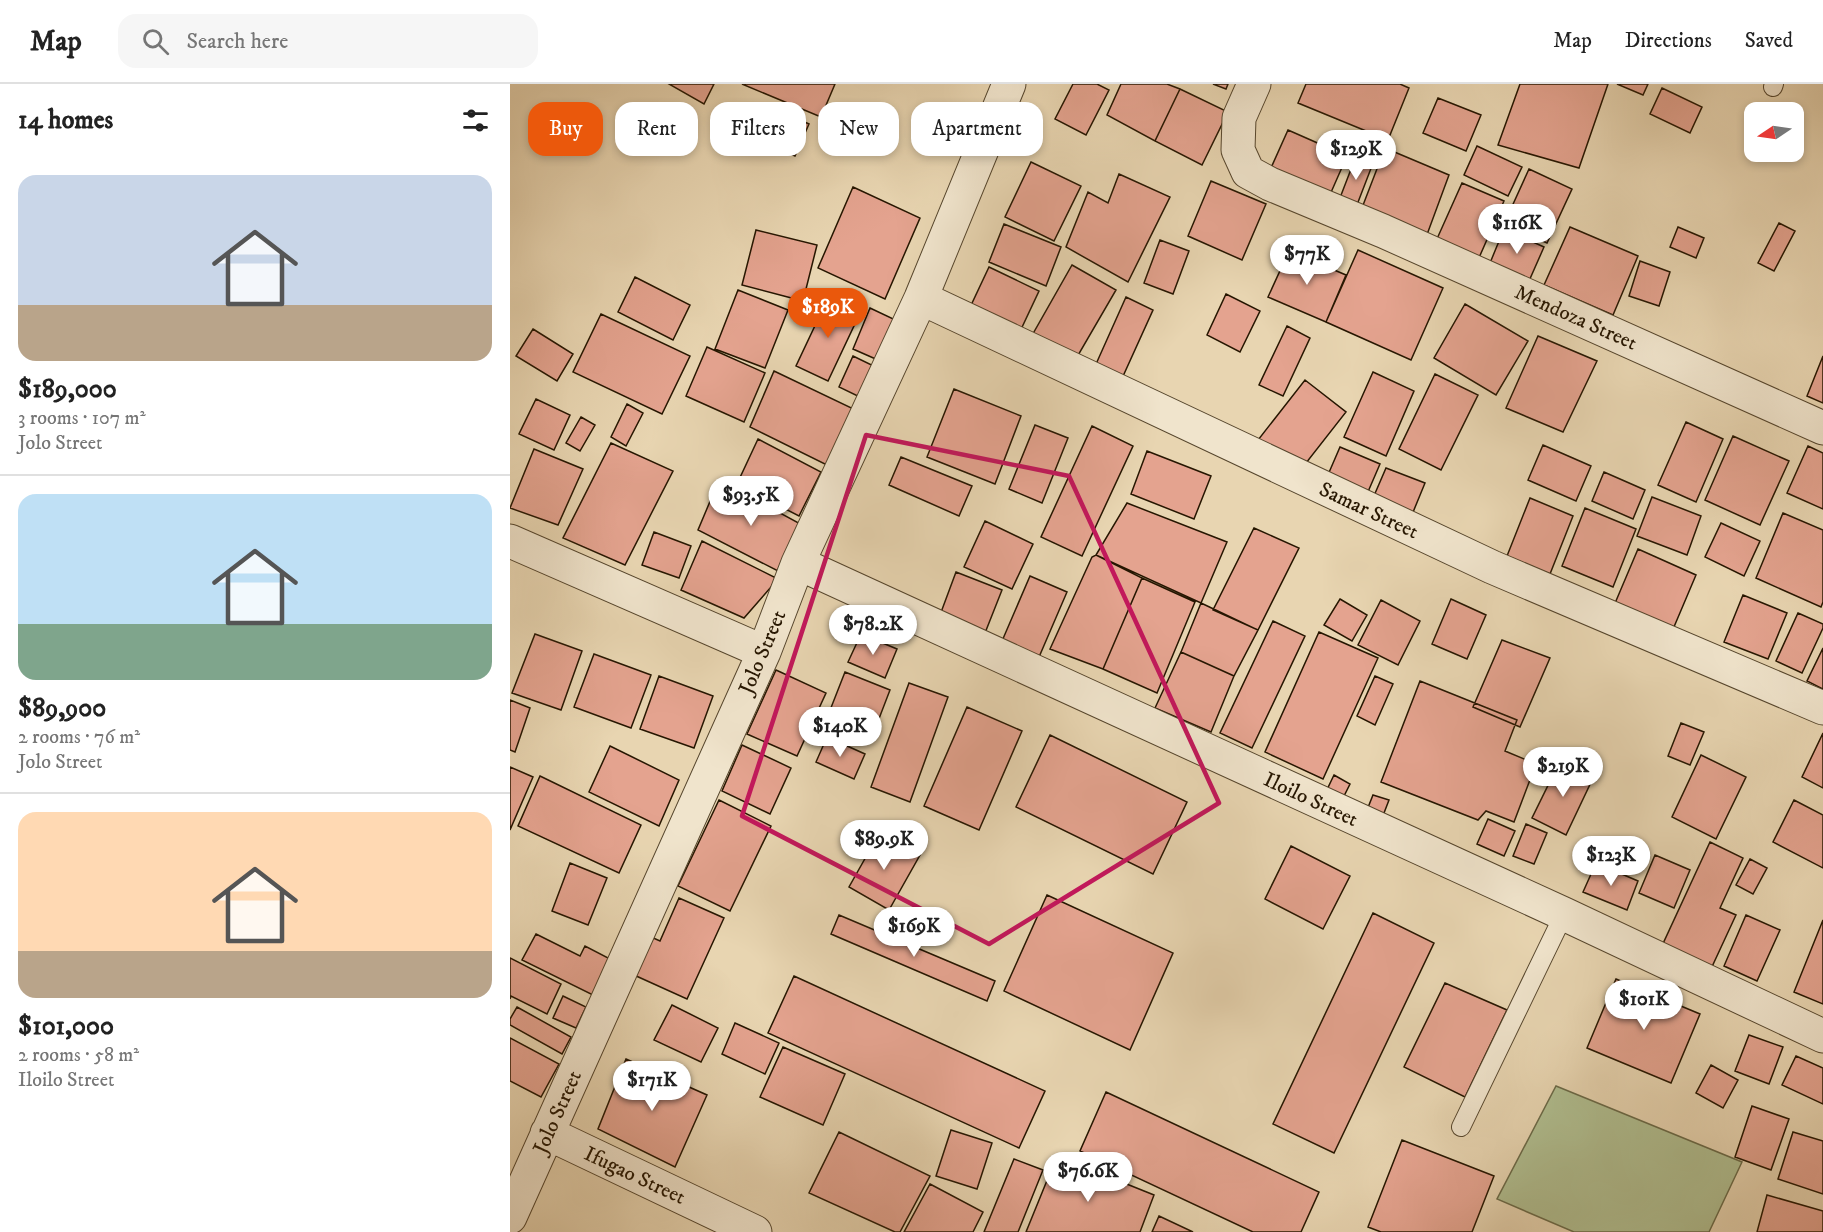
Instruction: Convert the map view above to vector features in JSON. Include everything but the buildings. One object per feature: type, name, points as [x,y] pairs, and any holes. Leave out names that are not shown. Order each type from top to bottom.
[{"type":"street","name":"Jolo Street","points":[[510,1217],[764,652],[798,563],[921,298],[1010,84]]},
{"type":"street","name":"Mendoza Street","points":[[1254,84],[1239,118],[1238,150],[1248,172],[1270,184],[1383,231],[1823,428]]},
{"type":"street","name":"Samar Street","points":[[921,298],[1492,567],[1823,708]]},
{"type":"street","points":[[510,541],[764,652]]},
{"type":"street","name":"Iloilo Street","points":[[798,563],[1564,914],[1823,1036]]},
{"type":"street","name":"Ifugao Street","points":[[547,1133],[755,1232]]},
{"type":"lane","points":[[1461,1127],[1564,914]]},
{"type":"highlighted area","points":[[866,435],[1069,476],[1219,803],[989,944],[742,816]]},
{"type":"green space","points":[[1556,1086],[1742,1162],[1709,1232],[1574,1232],[1497,1199]]}]
